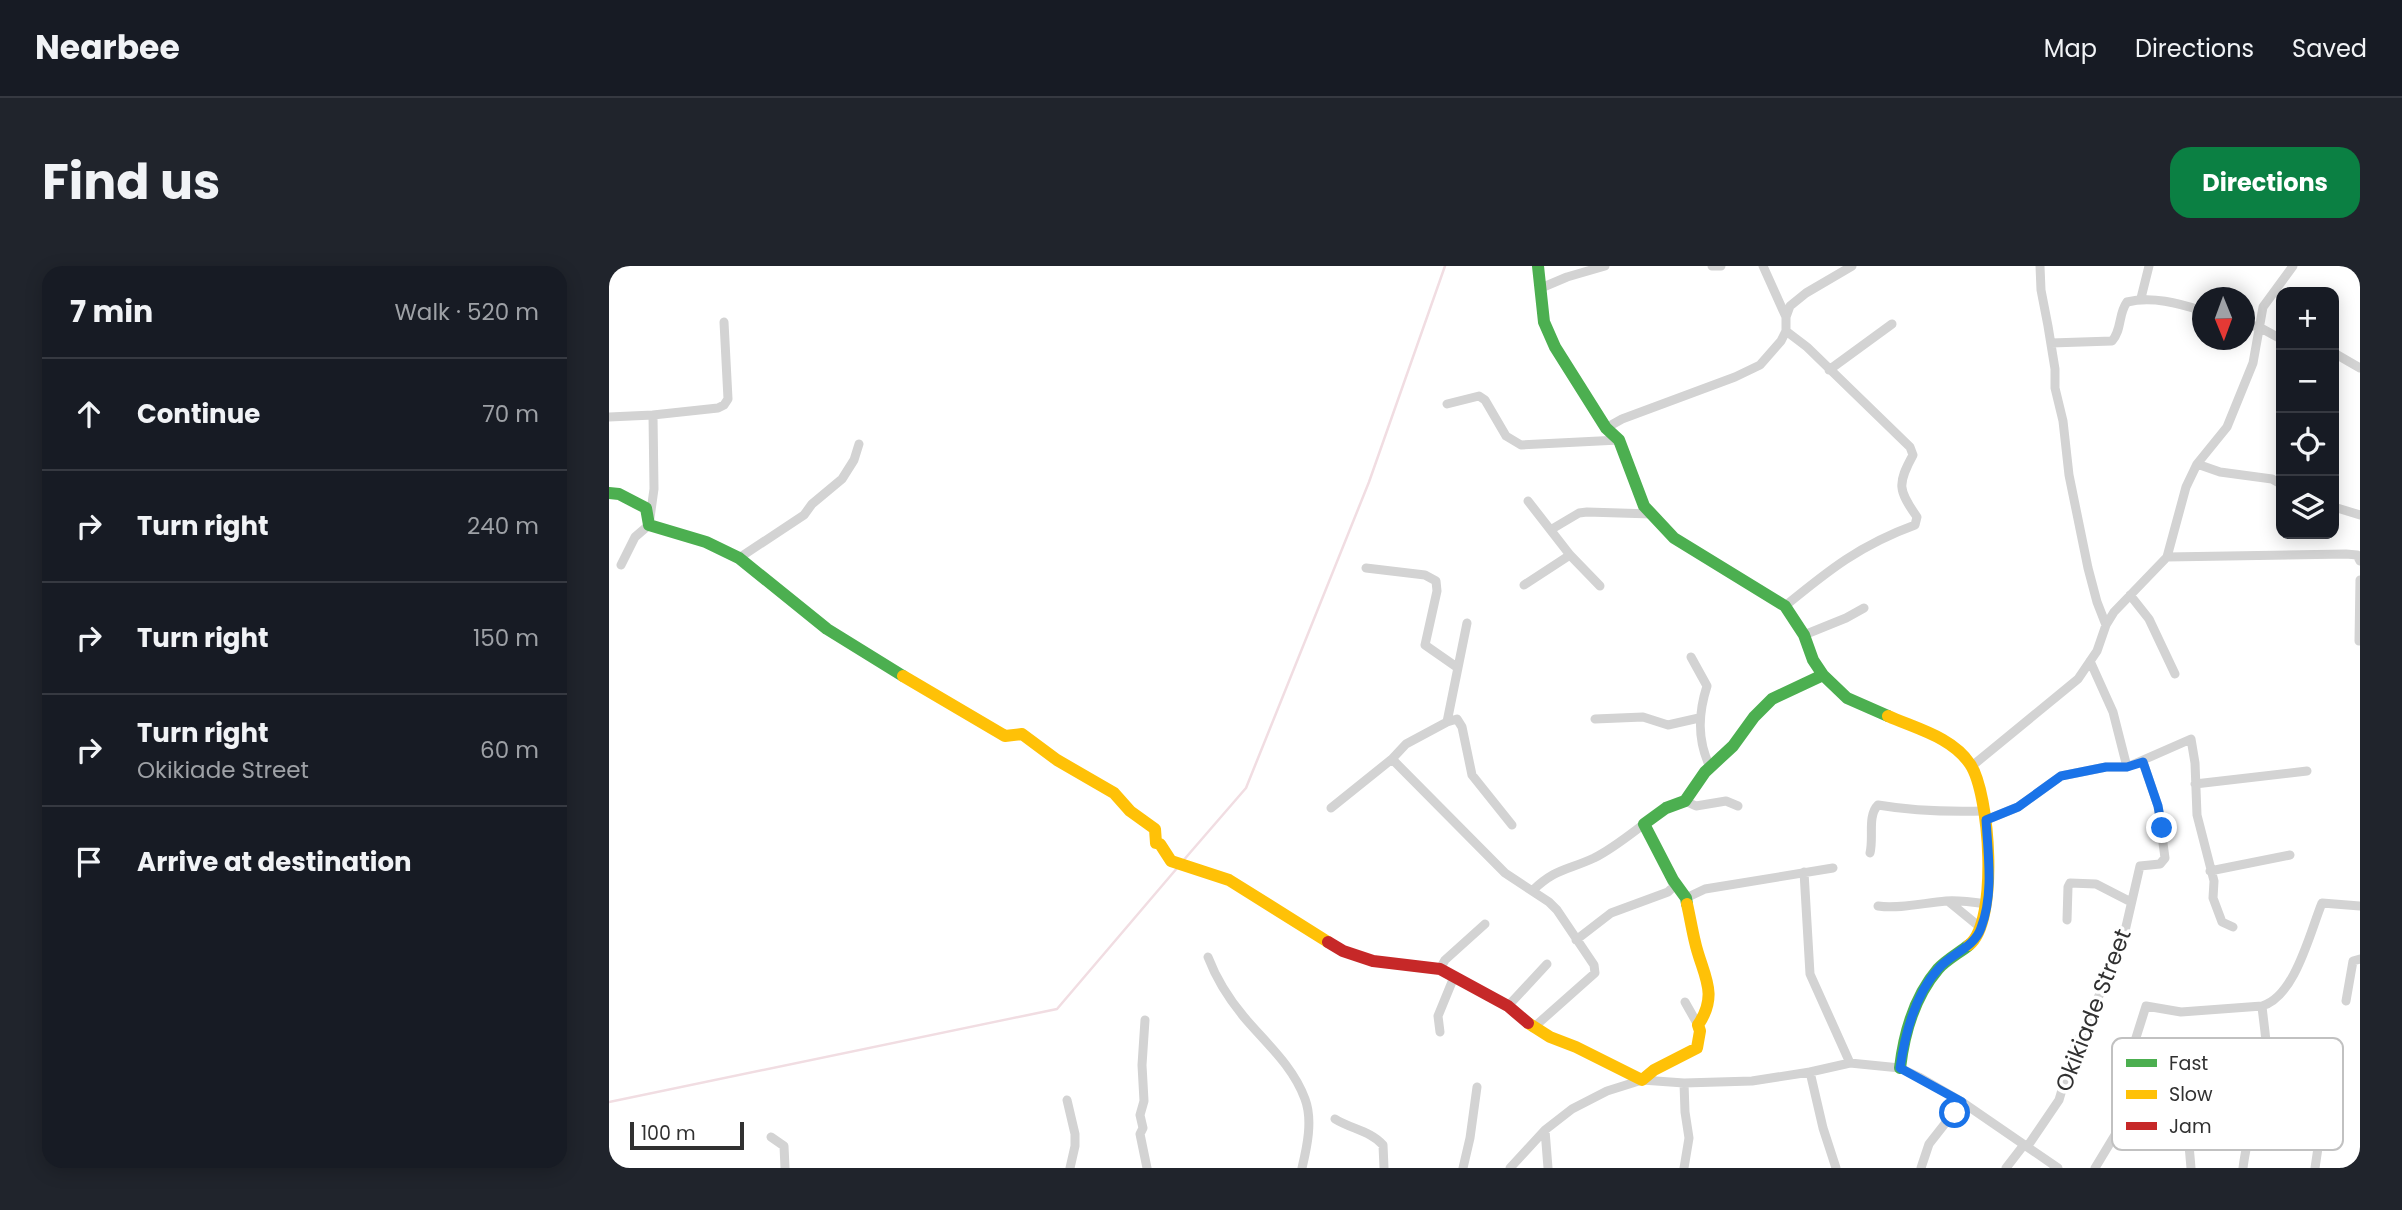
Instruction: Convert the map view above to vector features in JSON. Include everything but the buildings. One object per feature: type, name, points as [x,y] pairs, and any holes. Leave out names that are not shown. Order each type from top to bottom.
[{"type":"street","points":[[1538,266],[1544,322],[1555,346],[1607,428],[1619,440],[1644,506],[1674,538],[1785,606],[1804,635],[1813,660],[1823,675],[1847,698],[1954,745],[1972,766],[1985,816],[1988,876],[1987,904],[1982,928],[1975,940],[1939,968],[1926,986],[1905,1036],[1900,1068]]},
{"type":"street","points":[[1541,288],[1605,266]]},
{"type":"street","points":[[1712,266],[1721,266]]},
{"type":"street","points":[[1763,266],[1786,317]]},
{"type":"street","points":[[1607,428],[1622,419],[1760,365],[1781,341],[1786,331],[1786,317],[1790,306],[1806,293],[1852,266]]},
{"type":"street","points":[[2040,266],[2041,290],[2051,343],[2055,388],[2063,421],[2069,475],[2088,568],[2106,625]]},
{"type":"street","points":[[2141,298],[2149,266]]},
{"type":"street","points":[[1972,766],[2078,679],[2097,651],[2106,625],[2114,612],[2167,557],[2186,486],[2197,464],[2227,427],[2253,363],[2263,307],[2293,266]]},
{"type":"street","points":[[2051,343],[2112,341],[2117,335],[2121,309],[2127,302],[2141,298],[2192,308]]},
{"type":"street","points":[[609,417],[653,415],[718,408],[724,405],[728,399],[724,322]]},
{"type":"street","points":[[1829,370],[1892,324]]},
{"type":"street","points":[[2255,326],[2276,336]]},
{"type":"street","points":[[1785,606],[1834,566],[1869,544],[1915,525],[1917,517],[1902,496],[1900,483],[1913,455],[1910,447],[1807,347],[1786,331]]},
{"type":"street","points":[[2339,356],[2360,368]]},
{"type":"street","points":[[1447,404],[1479,396],[1485,400],[1506,436],[1521,445],[1619,440]]},
{"type":"street","points":[[621,565],[635,537],[649,525],[654,489],[653,415]]},
{"type":"street","points":[[636,416],[652,430]]},
{"type":"street","points":[[739,558],[757,544],[793,524],[842,479],[854,460],[859,444]]},
{"type":"street","points":[[2197,464],[2232,474],[2276,482]]},
{"type":"street","points":[[609,493],[619,494],[646,508],[649,525]]},
{"type":"street","points":[[1528,500],[1570,555],[1600,586]]},
{"type":"street","points":[[2339,509],[2360,515]]},
{"type":"street","points":[[1552,529],[1579,513],[1652,514]]},
{"type":"street","points":[[649,525],[706,542],[739,558],[827,629],[891,670],[1005,736],[1022,734],[1057,760],[1114,793],[1130,811],[1156,829],[1156,843],[1160,844],[1171,861],[1229,880],[1343,951],[1373,961],[1440,969],[1507,1006],[1533,1028],[1642,1080],[1684,1083],[1752,1081],[1850,1063],[1900,1068],[1962,1102],[2058,1168]]},
{"type":"street","points":[[2167,557],[2346,554],[2357,555],[2360,561]]},
{"type":"street","points":[[1524,585],[1570,555]]},
{"type":"street","points":[[1366,568],[1425,575],[1436,581],[1437,591],[1425,645],[1458,668]]},
{"type":"street","points":[[2359,641],[2360,580]]},
{"type":"street","points":[[2130,595],[2149,620],[2175,674]]},
{"type":"street","points":[[1804,635],[1864,608]]},
{"type":"street","points":[[1447,722],[1467,623]]},
{"type":"street","points":[[1691,657],[1707,686],[1699,718],[1703,755],[1710,767]]},
{"type":"street","points":[[2090,662],[2113,712],[2127,767]]},
{"type":"street","points":[[1532,891],[1547,876],[1609,850],[1666,808],[1685,801],[1710,767],[1733,746],[1754,717],[1772,699],[1823,675]]},
{"type":"street","points":[[1595,719],[1643,717],[1668,725],[1699,718]]},
{"type":"street","points":[[1331,808],[1392,759],[1406,744],[1457,719],[1462,727],[1472,775],[1512,825]]},
{"type":"street","points":[[1870,853],[1874,838],[1872,812],[1878,804],[1903,810],[1915,808],[1932,813],[1985,816],[2018,807],[2061,776],[2106,767],[2127,767],[2191,738],[2197,815],[2214,881],[2213,898],[2220,919],[2233,928]]},
{"type":"street","points":[[1392,759],[1505,873],[1557,910],[1594,965],[1595,973],[1533,1028]]},
{"type":"street","name":"Okikiade Street","points":[[2006,1168],[2059,1100],[2074,1049],[2121,943],[2140,866],[2159,864],[2165,858],[2158,806],[2143,762]]},
{"type":"street","points":[[2195,784],[2307,771]]},
{"type":"street","points":[[1685,801],[1696,806],[1726,801],[1738,806]]},
{"type":"street","points":[[1644,824],[1673,880],[1686,898],[1709,998],[1707,1012],[1698,1025]]},
{"type":"street","points":[[2210,871],[2290,855]]},
{"type":"street","points":[[1686,898],[1705,889],[1833,868]]},
{"type":"street","points":[[1804,872],[1810,974],[1850,1063]]},
{"type":"street","points":[[1576,940],[1611,914],[1668,892],[1673,887],[1673,880]]},
{"type":"street","points":[[2067,920],[2070,883],[2096,884],[2130,902]]},
{"type":"street","points":[[1878,906],[1896,909],[1904,905],[1948,901],[1987,904]]},
{"type":"street","points":[[1948,901],[1982,928]]},
{"type":"street","points":[[2136,1038],[2146,1006],[2181,1012],[2270,1004],[2286,988],[2322,903],[2360,905]]},
{"type":"street","points":[[1440,969],[1444,960],[1485,924]]},
{"type":"street","points":[[1208,957],[1216,977],[1242,1014],[1289,1067],[1306,1101],[1308,1139],[1302,1168]]},
{"type":"street","points":[[2346,1002],[2353,961],[2360,959]]},
{"type":"street","points":[[1507,1006],[1547,964]]},
{"type":"street","points":[[1440,1032],[1438,1016],[1454,977]]},
{"type":"street","points":[[1510,1168],[1545,1130],[1572,1109],[1607,1091],[1642,1080],[1659,1066],[1697,1048],[1700,1031],[1685,1002]]},
{"type":"street","points":[[2262,1006],[2266,1038]]},
{"type":"street","points":[[1145,1020],[1142,1065],[1144,1101],[1140,1115],[1143,1128],[1140,1134],[1147,1168]]},
{"type":"street","points":[[1811,1072],[1823,1128],[1836,1168]]},
{"type":"street","points":[[1684,1083],[1689,1138],[1684,1168]]},
{"type":"street","points":[[1463,1168],[1477,1087]]},
{"type":"street","points":[[1067,1100],[1075,1134],[1070,1168]]},
{"type":"street","points":[[1921,1168],[1929,1144],[1962,1102]]},
{"type":"street","points":[[1335,1119],[1346,1126],[1375,1136],[1383,1145],[1384,1168]]},
{"type":"street","points":[[1545,1130],[1548,1168]]},
{"type":"street","points":[[771,1137],[784,1146],[785,1168]]},
{"type":"street","points":[[2095,1168],[2112,1140]]},
{"type":"street","points":[[2189,1150],[2191,1168]]},
{"type":"street","points":[[2242,1168],[2245,1150]]},
{"type":"street","points":[[2315,1168],[2318,1150]]},
{"type":"waterway","points":[[1182,862],[1246,788],[1369,482],[1445,266]]},
{"type":"waterway","points":[[609,1102],[1057,1009],[1178,867]]},
{"type":"traffic: fast","points":[[1538,266],[1544,322],[1555,347],[1606,428],[1619,440],[1644,506],[1674,538],[1785,606],[1804,635],[1813,660],[1823,675],[1847,698],[1888,716]]},
{"type":"traffic: fast","points":[[609,493],[619,494],[646,508],[649,525],[706,542],[739,558],[827,629],[903,676]]},
{"type":"traffic: fast","points":[[1687,904],[1644,824],[1666,808],[1685,801],[1705,772],[1733,746],[1754,717],[1772,699],[1823,675]]},
{"type":"traffic: fast","points":[[1900,1068],[1904,1042],[1923,991],[1941,966],[1969,945]]},
{"type":"traffic: slow","points":[[903,676],[1005,736],[1022,734],[1057,760],[1114,793],[1130,811],[1155,829],[1156,843],[1160,844],[1171,861],[1229,880],[1328,942]]},
{"type":"traffic: slow","points":[[1888,716],[1954,747],[1970,764],[1977,779],[1986,828],[1988,885],[1985,911],[1978,932],[1969,945]]},
{"type":"traffic: slow","points":[[1528,1023],[1550,1037],[1642,1080],[1654,1070],[1697,1048],[1700,1031],[1698,1025],[1708,1003],[1709,993],[1687,904]]},
{"type":"traffic: jam","points":[[1328,942],[1343,951],[1373,961],[1440,969],[1508,1006],[1528,1023]]},
{"type":"route","points":[[1955,1113],[1962,1102],[1900,1068],[1905,1036],[1926,986],[1939,968],[1975,940],[1982,928],[1987,904],[1986,820],[2018,807],[2061,776],[2106,767],[2127,767],[2143,762],[2158,806],[2162,828]]}]
